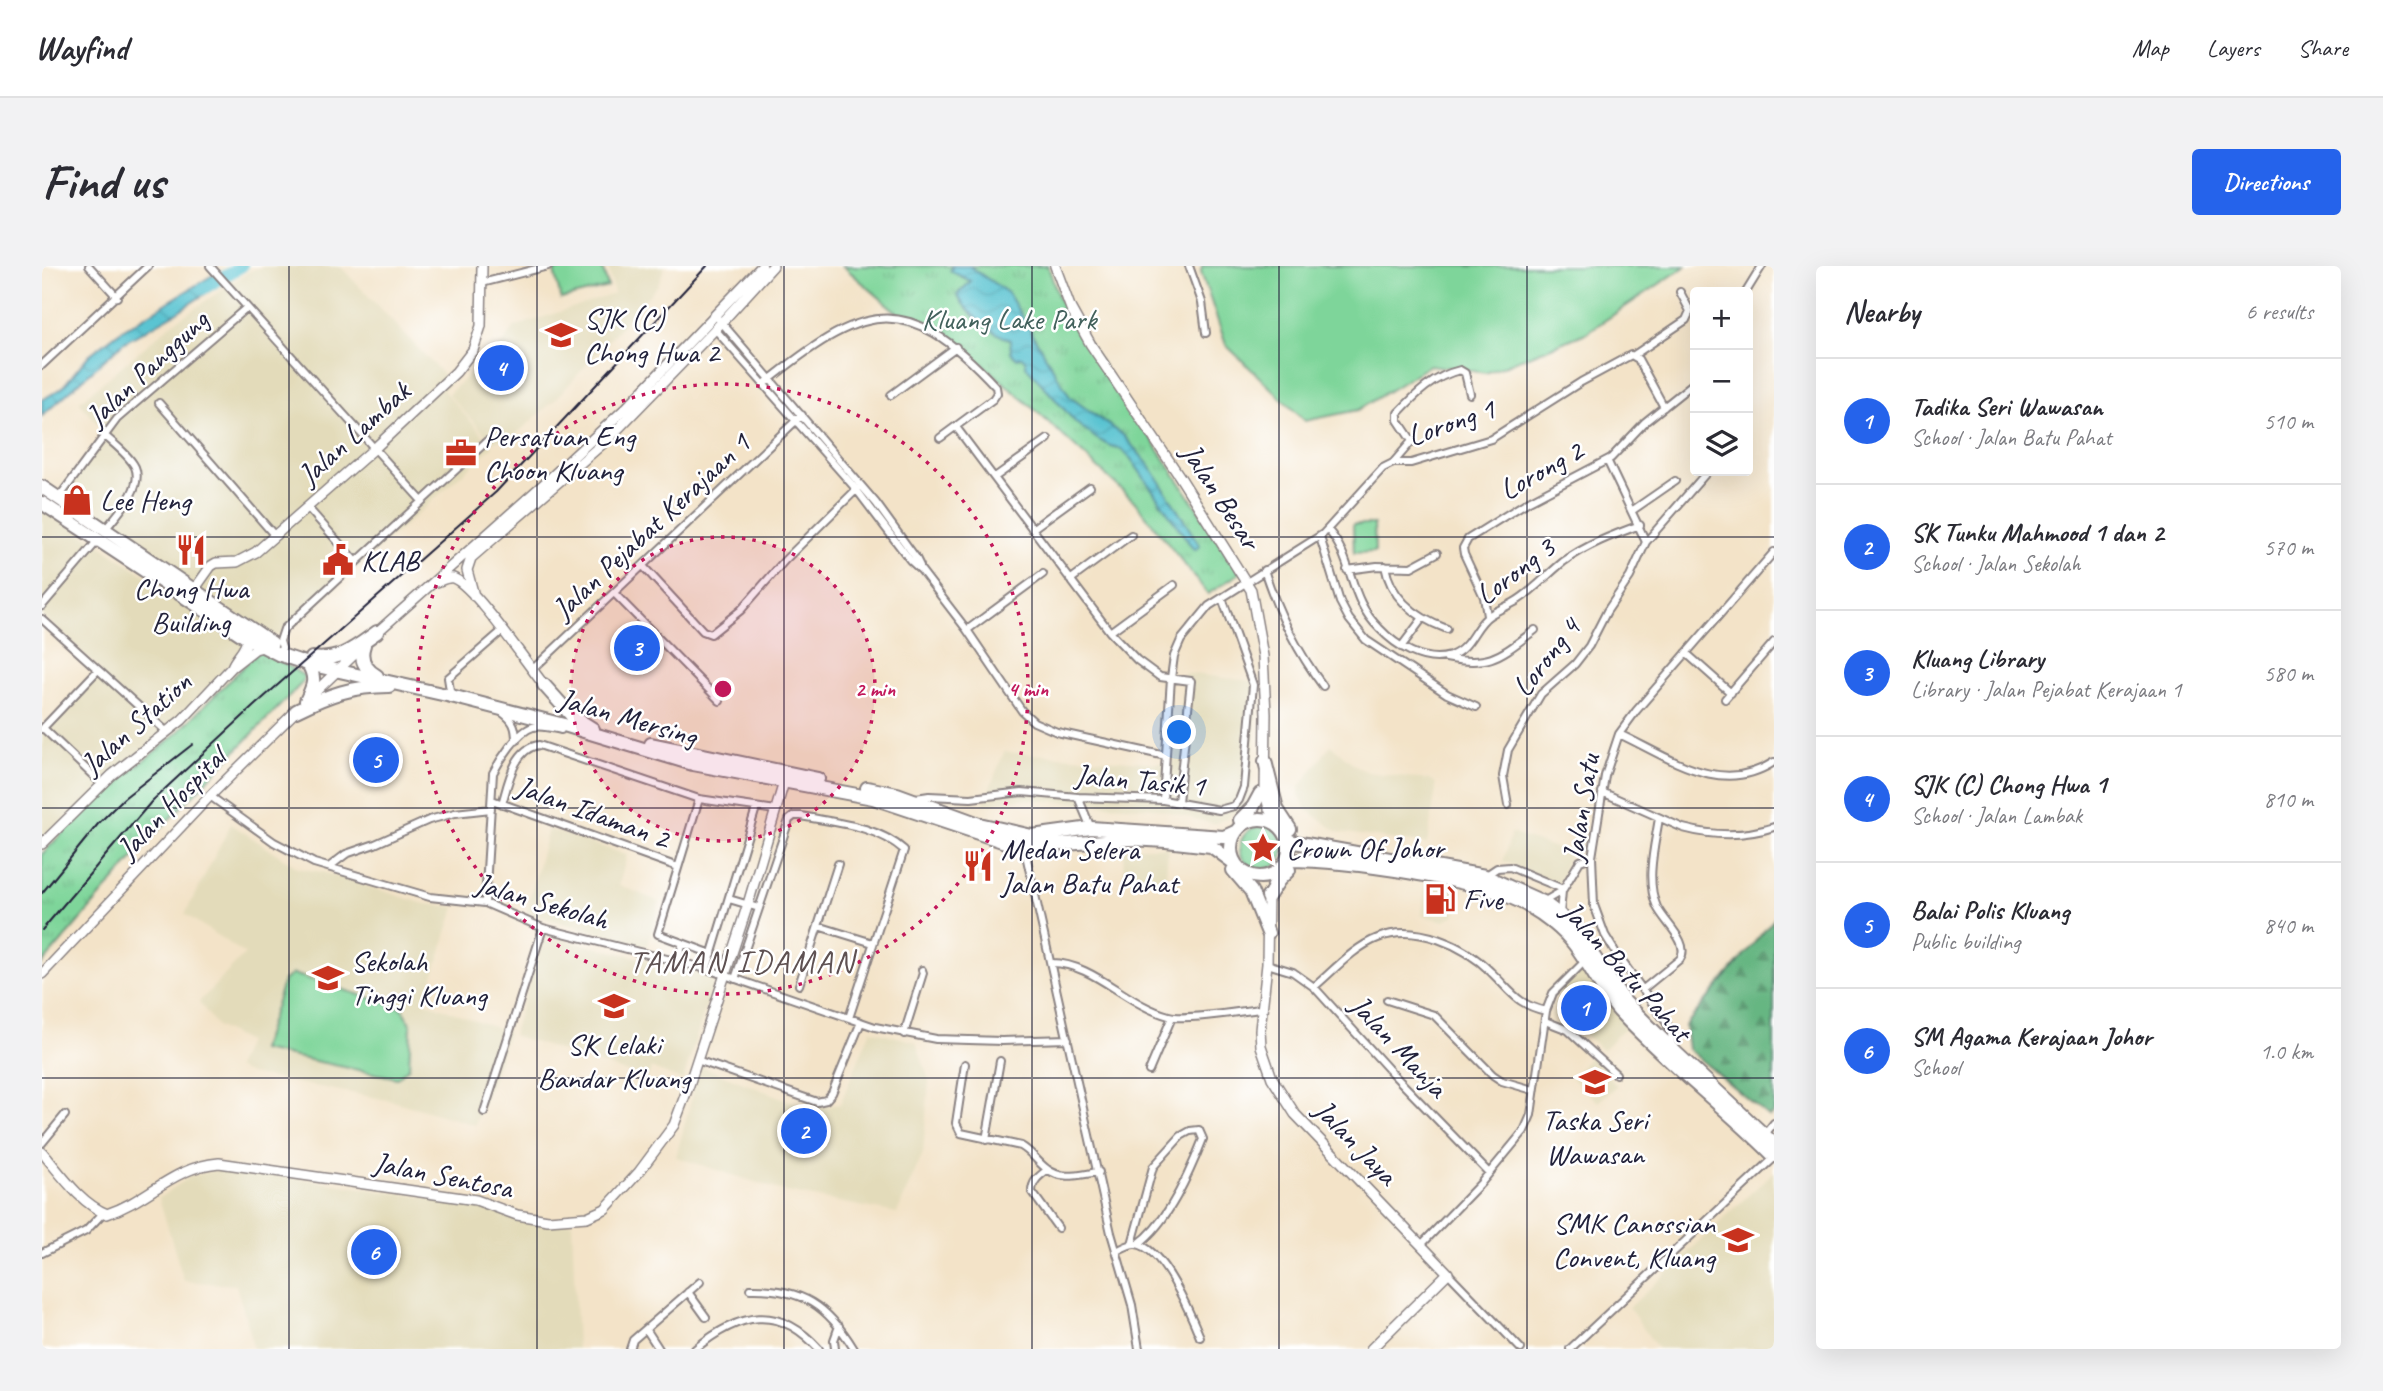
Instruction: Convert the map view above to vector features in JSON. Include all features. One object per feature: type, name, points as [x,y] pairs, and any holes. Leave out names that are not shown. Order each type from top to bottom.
[{"type":"highway","name":"Jalan Mersing","points":[[42,488],[50,503],[194,590],[261,637],[310,661]]},
{"type":"highway","name":"Jalan Mersing","points":[[102,535],[206,610],[263,647],[338,670],[490,706],[693,764],[851,792],[1024,846],[1131,839],[1224,837],[1235,832]]},
{"type":"highway","points":[[194,590],[194,597],[206,610]]},
{"type":"highway","points":[[306,701],[314,683],[310,661],[329,659],[351,652],[377,632]]},
{"type":"highway","points":[[364,645],[361,657],[365,666],[384,680]]},
{"type":"highway","points":[[490,706],[551,714],[554,705],[544,685]]},
{"type":"highway","points":[[544,685],[571,715],[586,726],[610,735],[897,794],[1012,833],[1032,836],[1091,828],[1192,839],[1239,876],[1258,905],[1268,928]]},
{"type":"highway","points":[[296,711],[328,695],[348,690],[376,686],[411,686]]},
{"type":"highway","points":[[1265,761],[1273,796],[1282,819],[1295,834],[1328,849]]},
{"type":"highway","points":[[1212,836],[1230,828],[1248,814],[1259,794]]},
{"type":"highway","points":[[1261,818],[1277,824],[1289,841],[1287,860],[1278,872],[1259,878],[1238,867],[1230,848],[1235,832],[1252,819],[1261,818]]},
{"type":"highway","name":"Jalan Mersing","points":[[1192,839],[1211,846],[1238,867]]},
{"type":"highway","name":"Jalan Batu Pahat","points":[[1289,841],[1485,876],[1543,902],[1560,915],[1588,948],[1625,1002],[1769,1139]]},
{"type":"highway","name":"Jalan Batu Pahat","points":[[1287,860],[1318,860],[1401,871],[1469,883],[1520,900],[1563,931],[1618,1010],[1774,1157]]},
{"type":"highway","points":[[1268,897],[1279,880],[1293,866],[1318,860]]},
{"type":"street","points":[[89,266],[117,297]]},
{"type":"street","points":[[42,365],[148,266]]},
{"type":"street","name":"Jalan Lambak","points":[[194,590],[211,566],[216,563],[241,561],[275,536],[449,379],[473,350],[481,326],[482,266]]},
{"type":"street","points":[[482,283],[548,266]]},
{"type":"street","points":[[716,322],[762,266]]},
{"type":"street","points":[[474,596],[467,570],[471,558],[602,445],[716,322],[773,266]]},
{"type":"street","name":"Jalan Besar","points":[[1055,266],[1071,309],[1091,345],[1248,582],[1262,646],[1266,714],[1266,802],[1277,824]]},
{"type":"street","points":[[1189,266],[1202,302],[1206,333]]},
{"type":"street","points":[[1749,287],[1762,266]]},
{"type":"street","points":[[211,267],[422,501]]},
{"type":"street","name":"Lorong 1","points":[[1163,800],[1174,656],[1181,640],[1202,612],[1320,537],[1376,475],[1393,463],[1411,463],[1491,439],[1581,382],[1623,358],[1634,355],[1686,320],[1690,312],[1680,292]]},
{"type":"street","name":"Jalan Panggung","points":[[50,503],[117,419],[246,308]]},
{"type":"street","points":[[764,384],[842,328],[871,320],[910,322],[928,328],[956,347],[996,387],[997,393],[993,400],[940,438]]},
{"type":"street","points":[[716,322],[771,379],[799,418],[858,487],[910,560],[921,570],[967,630],[1010,695],[1034,722],[1057,732],[1166,755]]},
{"type":"street","points":[[716,322],[764,384],[799,418]]},
{"type":"street","name":"Jalan Hospital","points":[[42,974],[211,796],[377,632],[589,444],[716,322]]},
{"type":"street","points":[[891,395],[956,347]]},
{"type":"street","points":[[1634,355],[1664,407]]},
{"type":"street","points":[[1393,463],[1412,441],[1398,420],[1398,413],[1416,394],[1447,373],[1460,370],[1465,373],[1470,394]]},
{"type":"street","name":"Lorong 2","points":[[1487,616],[1484,597],[1464,554],[1465,542],[1530,501],[1616,454],[1646,422],[1690,386]]},
{"type":"street","points":[[159,403],[275,536]]},
{"type":"street","name":"Jalan Pejabat Kerajaan 1","points":[[532,670],[799,418]]},
{"type":"street","points":[[957,426],[1110,632],[1160,677],[1191,681],[1178,802]]},
{"type":"street","points":[[42,606],[102,535],[134,488],[136,470],[127,457],[104,435]]},
{"type":"street","points":[[995,478],[1048,439]]},
{"type":"street","points":[[282,648],[280,641],[284,629],[487,441]]},
{"type":"street","points":[[1607,460],[1646,542]]},
{"type":"street","name":"Lorong 4","points":[[1508,805],[1503,776],[1508,750],[1541,694],[1575,664],[1589,646],[1607,611],[1630,577],[1646,542],[1705,476]]},
{"type":"street","points":[[1633,510],[1675,481]]},
{"type":"street","points":[[643,566],[703,631],[711,634],[732,618],[858,487]]},
{"type":"street","points":[[1032,529],[1090,487]]},
{"type":"street","points":[[308,508],[356,562]]},
{"type":"street","name":"Lorong 3","points":[[1444,657],[1467,645],[1487,616],[1518,600],[1581,550],[1640,525]]},
{"type":"street","points":[[1328,530],[1340,547],[1362,607],[1377,627],[1401,647],[1417,654],[1471,663],[1502,656],[1535,630]]},
{"type":"street","points":[[1070,580],[1131,535]]},
{"type":"street","points":[[1320,537],[1340,602],[1349,619],[1366,640],[1447,694],[1476,707]]},
{"type":"street","name":"Jalan Satu","points":[[1672,1049],[1671,1032],[1666,1022],[1616,953],[1594,905],[1592,857],[1608,762],[1619,734],[1774,552]]},
{"type":"street","points":[[1348,570],[1385,566],[1411,568],[1437,553]]},
{"type":"street","points":[[1385,566],[1397,596],[1422,619],[1447,629]]},
{"type":"street","points":[[1265,570],[1276,605],[1293,642],[1323,686]]},
{"type":"street","points":[[967,630],[1043,575]]},
{"type":"street","points":[[429,585],[446,578],[455,579],[474,596],[544,685]]},
{"type":"street","points":[[1110,632],[1174,585]]},
{"type":"street","points":[[614,593],[720,701]]},
{"type":"street","name":"Jalan Tasik 1","points":[[910,799],[929,796],[971,798],[1022,792],[1163,800],[1219,810],[1227,809],[1239,800],[1244,787],[1253,685],[1222,598]]},
{"type":"street","points":[[42,619],[167,732]]},
{"type":"street","points":[[1401,647],[1422,619]]},
{"type":"street","points":[[451,696],[448,678],[502,631]]},
{"type":"street","name":"Jalan Station","points":[[232,667],[245,648],[247,638]]},
{"type":"street","points":[[1725,699],[1774,642]]},
{"type":"street","name":"Jalan Station","points":[[42,844],[103,784],[167,732],[232,667],[256,649],[263,647]]},
{"type":"street","points":[[1686,653],[1731,693]]},
{"type":"street","points":[[99,670],[43,728],[103,784]]},
{"type":"street","points":[[490,706],[512,720],[516,728],[516,741]]},
{"type":"street","points":[[485,903],[493,773],[501,758],[528,729],[536,726],[597,736]]},
{"type":"street","points":[[1619,734],[1686,767],[1710,775],[1733,777],[1752,773],[1774,762]]},
{"type":"street","points":[[502,804],[517,762],[528,750],[539,745],[699,799],[776,810],[777,788],[761,776]]},
{"type":"street","name":"Jalan Besar","points":[[1252,819],[1264,779]]},
{"type":"street","name":"Jalan Sentosa","points":[[104,1212],[116,1211],[182,1171],[200,1164],[219,1163],[476,1200],[517,1215],[548,1220],[586,1217],[606,1209],[660,1146],[674,1125],[748,904],[784,782]]},
{"type":"street","points":[[1602,792],[1683,828],[1723,835],[1774,827]]},
{"type":"street","name":"Jalan Sekolah","points":[[211,796],[274,842],[314,863],[430,897],[485,903],[543,928],[707,969],[861,1023],[918,1037],[966,1041],[1068,1039]]},
{"type":"street","points":[[1078,797],[1091,828]]},
{"type":"street","points":[[699,799],[658,934],[712,954]]},
{"type":"street","name":"Jalan Idaman 2","points":[[492,800],[678,867]]},
{"type":"street","points":[[707,969],[756,808]]},
{"type":"street","points":[[329,867],[346,854],[418,825],[455,813],[491,809]]},
{"type":"street","points":[[735,979],[789,820],[794,816],[801,816],[868,829],[894,841],[904,850],[849,1018]]},
{"type":"street","points":[[1642,990],[1684,954],[1683,947],[1663,917],[1654,897],[1652,872],[1659,818]]},
{"type":"street","points":[[1024,846],[1116,1251],[1132,1305],[1139,1349]]},
{"type":"street","points":[[1560,915],[1563,890],[1580,861],[1592,857]]},
{"type":"street","points":[[799,985],[838,864]]},
{"type":"street","name":"Jalan Jaya","points":[[1238,867],[1256,892],[1268,928]]},
{"type":"street","points":[[1485,876],[1497,868],[1510,867],[1563,890]]},
{"type":"street","name":"Jalan Jaya","points":[[1278,872],[1268,897],[1267,964],[1261,1009],[1261,1046],[1272,1078],[1284,1099],[1311,1132],[1521,1349]]},
{"type":"street","points":[[1543,902],[1563,890]]},
{"type":"street","points":[[729,899],[759,908]]},
{"type":"street","points":[[818,926],[873,943]]},
{"type":"street","points":[[484,1112],[543,928]]},
{"type":"street","points":[[1314,987],[1362,947],[1377,938],[1394,933],[1413,933],[1440,940],[1466,953],[1485,966],[1523,1005],[1546,1011]]},
{"type":"street","points":[[677,962],[683,943]]},
{"type":"street","points":[[1422,1244],[1489,1173],[1524,1131],[1531,1115],[1546,1011],[1553,993],[1585,961]]},
{"type":"street","points":[[1051,963],[1072,965],[1129,999],[1172,1017],[1261,1009]]},
{"type":"street","name":"Jalan Manja","points":[[1267,964],[1293,972],[1314,987],[1392,1073],[1489,1173]]},
{"type":"street","points":[[904,1034],[922,970]]},
{"type":"street","points":[[1387,1000],[1434,1015],[1493,1075],[1502,1081],[1533,1090]]},
{"type":"street","points":[[1149,1071],[1172,1017]]},
{"type":"street","points":[[1545,1021],[1568,1030],[1616,1074]]},
{"type":"street","points":[[697,1060],[817,1102],[825,1100],[832,1093],[861,1023]]},
{"type":"street","points":[[986,1140],[1000,1061]]},
{"type":"street","points":[[965,1065],[956,1123],[965,1135],[1021,1146],[1029,1150],[1047,1170],[1067,1176],[1099,1172]]},
{"type":"street","points":[[42,1143],[65,1115]]},
{"type":"street","points":[[1769,1139],[1774,1123]]},
{"type":"street","points":[[1116,1251],[1135,1244],[1149,1236],[1165,1214],[1203,1139],[1199,1130],[1189,1131],[1181,1136],[1153,1167],[1135,1244]]},
{"type":"street","points":[[42,1152],[75,1191],[104,1212],[86,1231],[42,1253]]},
{"type":"street","points":[[1570,1349],[1774,1157]]},
{"type":"street","points":[[1047,1170],[1036,1179],[1032,1192],[1058,1228]]},
{"type":"street","points":[[1135,1244],[1150,1250],[1161,1262],[1190,1313],[1200,1338]]},
{"type":"street","points":[[1371,1349],[1448,1273]]},
{"type":"street","points":[[630,1349],[633,1340],[700,1282]]},
{"type":"street","points":[[750,1289],[774,1288],[816,1303],[839,1326],[854,1349]]},
{"type":"street","points":[[688,1292],[706,1317]]},
{"type":"street","points":[[695,1349],[732,1324],[743,1319],[758,1318],[789,1324],[808,1337],[819,1349]]},
{"type":"street","points":[[835,1349],[834,1340],[839,1326]]},
{"type":"street","points":[[646,1329],[659,1349]]},
{"type":"shaded area","points":[[265,266],[340,266],[451,383],[443,390],[493,446],[283,635],[266,635],[58,494],[104,432],[79,402],[173,323],[250,271]]},
{"type":"shaded area","points":[[608,266],[665,266],[658,285],[555,400],[513,437],[492,442],[448,394],[503,343],[514,327],[614,294]]},
{"type":"shaded area","points":[[42,507],[244,640],[243,647],[227,667],[178,718],[42,839],[42,732],[101,670],[42,615]]},
{"type":"shaded area","points":[[1185,673],[1259,682],[1251,794],[1243,806],[1228,817],[1214,824],[1155,808],[1020,799],[983,805],[1004,752],[1173,764]]},
{"type":"shaded area","points":[[1331,745],[1357,767],[1368,772],[1435,783],[1427,844],[1338,832],[1306,809],[1299,796],[1299,788]]},
{"type":"shaded area","name":"Sekolah Tinggi Kluang","points":[[231,824],[298,868],[322,872],[425,904],[455,907],[425,1002],[508,1032],[475,1125],[393,1101],[250,1074],[236,1068],[247,1042],[217,1026],[199,1002],[245,954],[185,914]]},
{"type":"shaded area","points":[[548,829],[627,855],[619,885],[660,902],[647,946],[526,913]]},
{"type":"shaded area","points":[[1511,833],[1570,853],[1558,884],[1503,861]]},
{"type":"shaded area","points":[[1123,847],[1168,847],[1166,878],[1124,879]]},
{"type":"shaded area","points":[[1425,881],[1464,889],[1455,915],[1445,921],[1422,916]]},
{"type":"shaded area","name":"SK Lelaki Bandar Kluang","points":[[545,935],[715,976],[683,1081],[651,1068],[648,1079],[512,1035]]},
{"type":"shaded area","points":[[1585,972],[1628,1025],[1602,1050],[1575,1025],[1554,1017],[1561,987],[1577,973]]},
{"type":"shaded area","points":[[871,1030],[916,1042],[929,1080],[923,1153],[897,1213],[786,1192],[676,1157],[700,1066],[811,1109],[840,1104]]},
{"type":"shaded area","name":"Taska Seri Wawasan","points":[[1590,1056],[1617,1086],[1598,1102],[1572,1078]]},
{"type":"shaded area","points":[[227,1168],[483,1206],[518,1220],[572,1223],[577,1349],[253,1349],[236,1285],[184,1281],[159,1198],[191,1176]]},
{"type":"shaded area","name":"SMK Canossian Convent, Kluang","points":[[1774,1171],[1774,1349],[1658,1349],[1629,1308]]},
{"type":"green space","points":[[573,266],[602,266],[608,287],[561,299],[554,271]]},
{"type":"green space","name":"Kluang Lake Park","points":[[843,266],[1048,266],[1059,299],[1240,573],[1208,594],[1134,501],[1035,410],[941,328],[901,316]]},
{"type":"green space","points":[[1202,266],[1686,266],[1586,333],[1486,373],[1430,365],[1358,410],[1305,421],[1226,345],[1201,272]]},
{"type":"green space","points":[[501,352],[517,370],[494,391],[477,373]]},
{"type":"green space","points":[[1353,524],[1374,524],[1375,552],[1354,553]]},
{"type":"green space","points":[[265,651],[304,676],[303,682],[150,839],[42,964],[42,854],[104,791],[171,739],[258,652]]},
{"type":"green space","points":[[1262,826],[1277,833],[1284,848],[1277,863],[1262,870],[1247,863],[1240,848],[1247,833]]},
{"type":"green space","points":[[1774,919],[1774,1112],[1769,1117],[1688,1049],[1685,1026]]},
{"type":"green space","points":[[293,974],[402,1008],[411,1025],[409,1067],[397,1078],[261,1050],[284,980]]},
{"type":"water","points":[[953,266],[969,266],[1008,293],[1070,397],[1123,435],[1150,466],[1200,546],[1194,550],[1131,459],[1121,449],[1097,439],[1076,423],[1026,366],[1022,357],[1016,358],[1011,352],[1010,340],[973,316],[957,295],[971,281],[950,271]]},
{"type":"water","points":[[213,275],[220,284],[123,343],[42,416],[42,400],[62,388],[89,355],[119,332]]},
{"type":"waterway","points":[[203,289],[242,266]]},
{"type":"railway","points":[[42,930],[152,801],[254,706],[496,492],[707,266]]},
{"type":"railway","points":[[42,893],[98,824],[124,798],[193,744]]},
{"type":"place","name":"SJK (C) Chong Hwa 2","points":[[561,335]]},
{"type":"place","name":"SJK (C) Chong Hwa 1","points":[[501,368]]},
{"type":"place","name":"Persatuan Eng Choon Kluang","points":[[461,453]]},
{"type":"place","name":"Lee Heng","points":[[77,500]]},
{"type":"place","name":"Chong Hwa Building","points":[[191,550]]},
{"type":"place","name":"KLAB","points":[[338,560]]},
{"type":"place","name":"Kluang Library","points":[[637,648]]},
{"type":"place","name":"Balai Polis Kluang","points":[[376,760]]},
{"type":"place","name":"Crown Of Johor","points":[[1263,848]]},
{"type":"place","name":"Medan Selera Jalan Batu Pahat","points":[[978,866]]},
{"type":"place","name":"Five","points":[[1440,899]]},
{"type":"place","name":"Sekolah Tinggi Kluang","points":[[328,978]]},
{"type":"place","name":"SK Lelaki Bandar Kluang","points":[[614,1006]]},
{"type":"place","name":"Tadika Seri Wawasan","points":[[1584,1008]]},
{"type":"place","name":"Taska Seri Wawasan","points":[[1595,1082]]},
{"type":"place","name":"SK Tunku Mahmood 1 dan 2","points":[[804,1131]]},
{"type":"place","name":"SMK Canossian Convent, Kluang","points":[[1738,1240]]},
{"type":"place","name":"SM Agama Kerajaan Johor","points":[[374,1252]]},
{"type":"district","name":"TAMAN IDAMAN","points":[[742,961]]}]
